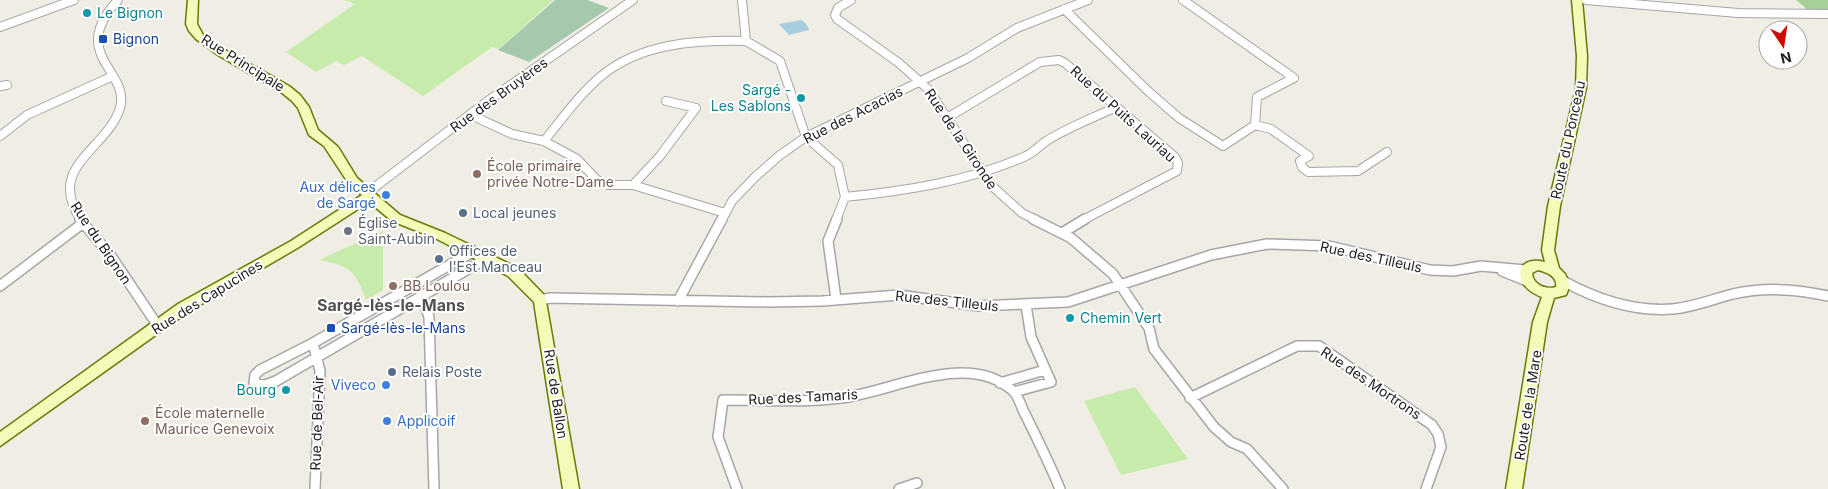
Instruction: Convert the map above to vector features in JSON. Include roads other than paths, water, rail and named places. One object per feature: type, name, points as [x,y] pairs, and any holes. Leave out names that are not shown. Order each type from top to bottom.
[{"type":"street","points":[[0,27],[74,0]]},
{"type":"street","points":[[106,0],[118,0]]},
{"type":"street","name":"Rue du Bignon","points":[[118,0],[105,16],[101,25],[98,52],[113,76],[121,95],[118,114],[79,166],[69,188],[72,205],[112,258],[145,310],[158,326]]},
{"type":"street","name":"Rue Principale","points":[[192,0],[191,22],[194,32],[210,45],[285,89],[296,98],[313,132],[328,143],[353,181],[369,195],[396,218],[474,251],[513,272],[540,300]]},
{"type":"street","name":"Rue des Bruyères","points":[[369,195],[375,187],[539,64],[633,0]]},
{"type":"street","points":[[742,0],[746,41]]},
{"type":"street","name":"Rue de la Gironde","points":[[851,0],[838,8],[835,15],[838,19],[900,63],[928,89],[992,186],[1022,213],[1062,233],[1097,258],[1120,284]]},
{"type":"street","name":"Rue des Acacias","points":[[678,301],[732,201],[755,177],[806,136],[968,58],[1017,28],[1088,0]]},
{"type":"street","points":[[1183,0],[1294,78],[1257,96],[1255,125]]},
{"type":"street","name":"Route du Ponceau","points":[[1543,282],[1554,206],[1581,88],[1582,56],[1577,0]]},
{"type":"street","points":[[1586,0],[1738,13],[1828,14]]},
{"type":"street","points":[[1064,9],[1148,91],[1179,118],[1222,146],[1255,125],[1271,129],[1309,156],[1300,161],[1302,167],[1308,172],[1358,171],[1387,152]]},
{"type":"street","points":[[544,141],[596,81],[609,70],[626,60],[658,47],[674,44],[706,40],[746,41],[780,61],[806,136],[838,165],[845,197],[828,241],[836,299]]},
{"type":"street","name":"Rue du Puits Lauriau","points":[[948,118],[1040,62],[1051,59],[1059,60],[1065,63],[1175,157],[1178,163],[1176,171],[1096,212],[1062,233]]},
{"type":"street","points":[[0,136],[27,115],[113,76]]},
{"type":"street","points":[[633,185],[660,156],[696,108],[666,101]]},
{"type":"street","points":[[845,197],[928,186],[982,171],[1027,156],[1046,141],[1116,107]]},
{"type":"street","points":[[471,115],[512,134],[544,141],[577,159],[596,180],[608,185],[633,185],[725,213]]},
{"type":"street","name":"Rue des Capucines","points":[[0,440],[183,308],[295,244],[362,202],[369,195]]},
{"type":"street","points":[[0,286],[83,222]]},
{"type":"street","name":"Rue des Tilleuls","points":[[540,300],[550,298],[769,302],[899,294],[978,306],[1026,306],[1068,302],[1212,255],[1267,244],[1329,246],[1430,270],[1452,271],[1481,266],[1492,267],[1604,300],[1662,309],[1688,306],[1734,294],[1755,291],[1789,290],[1828,296]]},
{"type":"street","name":"Route du Ponceau","points":[[1543,282],[1553,270],[1548,250]]},
{"type":"street","points":[[474,251],[313,343],[260,370],[255,375],[254,383],[266,385],[487,258]]},
{"type":"street","name":"Route de la Mare","points":[[1514,489],[1540,322],[1543,282]]},
{"type":"street","points":[[1120,284],[1149,328],[1154,350],[1190,398],[1214,428],[1231,442],[1247,449],[1283,489]]},
{"type":"street","points":[[415,285],[423,296],[423,304],[429,317],[434,489]]},
{"type":"street","name":"Rue de Ballon","points":[[540,300],[571,489]]},
{"type":"street","points":[[1014,392],[1051,382],[1032,336],[1026,306]]},
{"type":"street","name":"Rue de Bel-Air","points":[[313,343],[320,371],[315,489]]},
{"type":"street","name":"Rue des Mortrons","points":[[1190,398],[1297,346],[1319,346],[1432,425],[1441,440],[1441,447],[1426,489]]},
{"type":"street","points":[[1000,383],[1045,370]]},
{"type":"street","name":"Rue des Tamaris","points":[[737,489],[718,437],[722,400],[857,396],[947,373],[975,374],[1000,383]]},
{"type":"street","points":[[1000,383],[1014,392],[1032,425],[1060,489]]},
{"type":"street","points":[[899,489],[917,483]]},
{"type":"water","points":[[802,20],[809,30],[789,35],[779,24]]},
{"type":"place","name":"Le Bignon","points":[[87,13]]},
{"type":"place","name":"Bignon","points":[[103,39]]},
{"type":"place","name":"Sargé - Les Sablons","points":[[801,98]]},
{"type":"place","name":"École primaire privée Notre-Dame","points":[[477,174]]},
{"type":"place","name":"Aux délices de Sargé","points":[[386,195]]},
{"type":"place","name":"Local jeunes","points":[[463,213]]},
{"type":"place","name":"Église Saint-Aubin","points":[[348,231]]},
{"type":"place","name":"Offices de l'Est Manceau","points":[[439,259]]},
{"type":"place","name":"BB Loulou","points":[[393,286]]},
{"type":"place","name":"Chemin Vert","points":[[1070,318]]},
{"type":"place","name":"Sargé-lès-le-Mans","points":[[331,328]]},
{"type":"place","name":"Relais Poste","points":[[392,372]]},
{"type":"place","name":"Viveco","points":[[386,385]]},
{"type":"place","name":"Bourg","points":[[286,390]]},
{"type":"place","name":"École maternelle Maurice Genevoix","points":[[145,421]]},
{"type":"place","name":"Applicoif","points":[[387,421]]},
{"type":"district","name":"Sargé-lès-le-Mans","points":[[391,305]]}]
